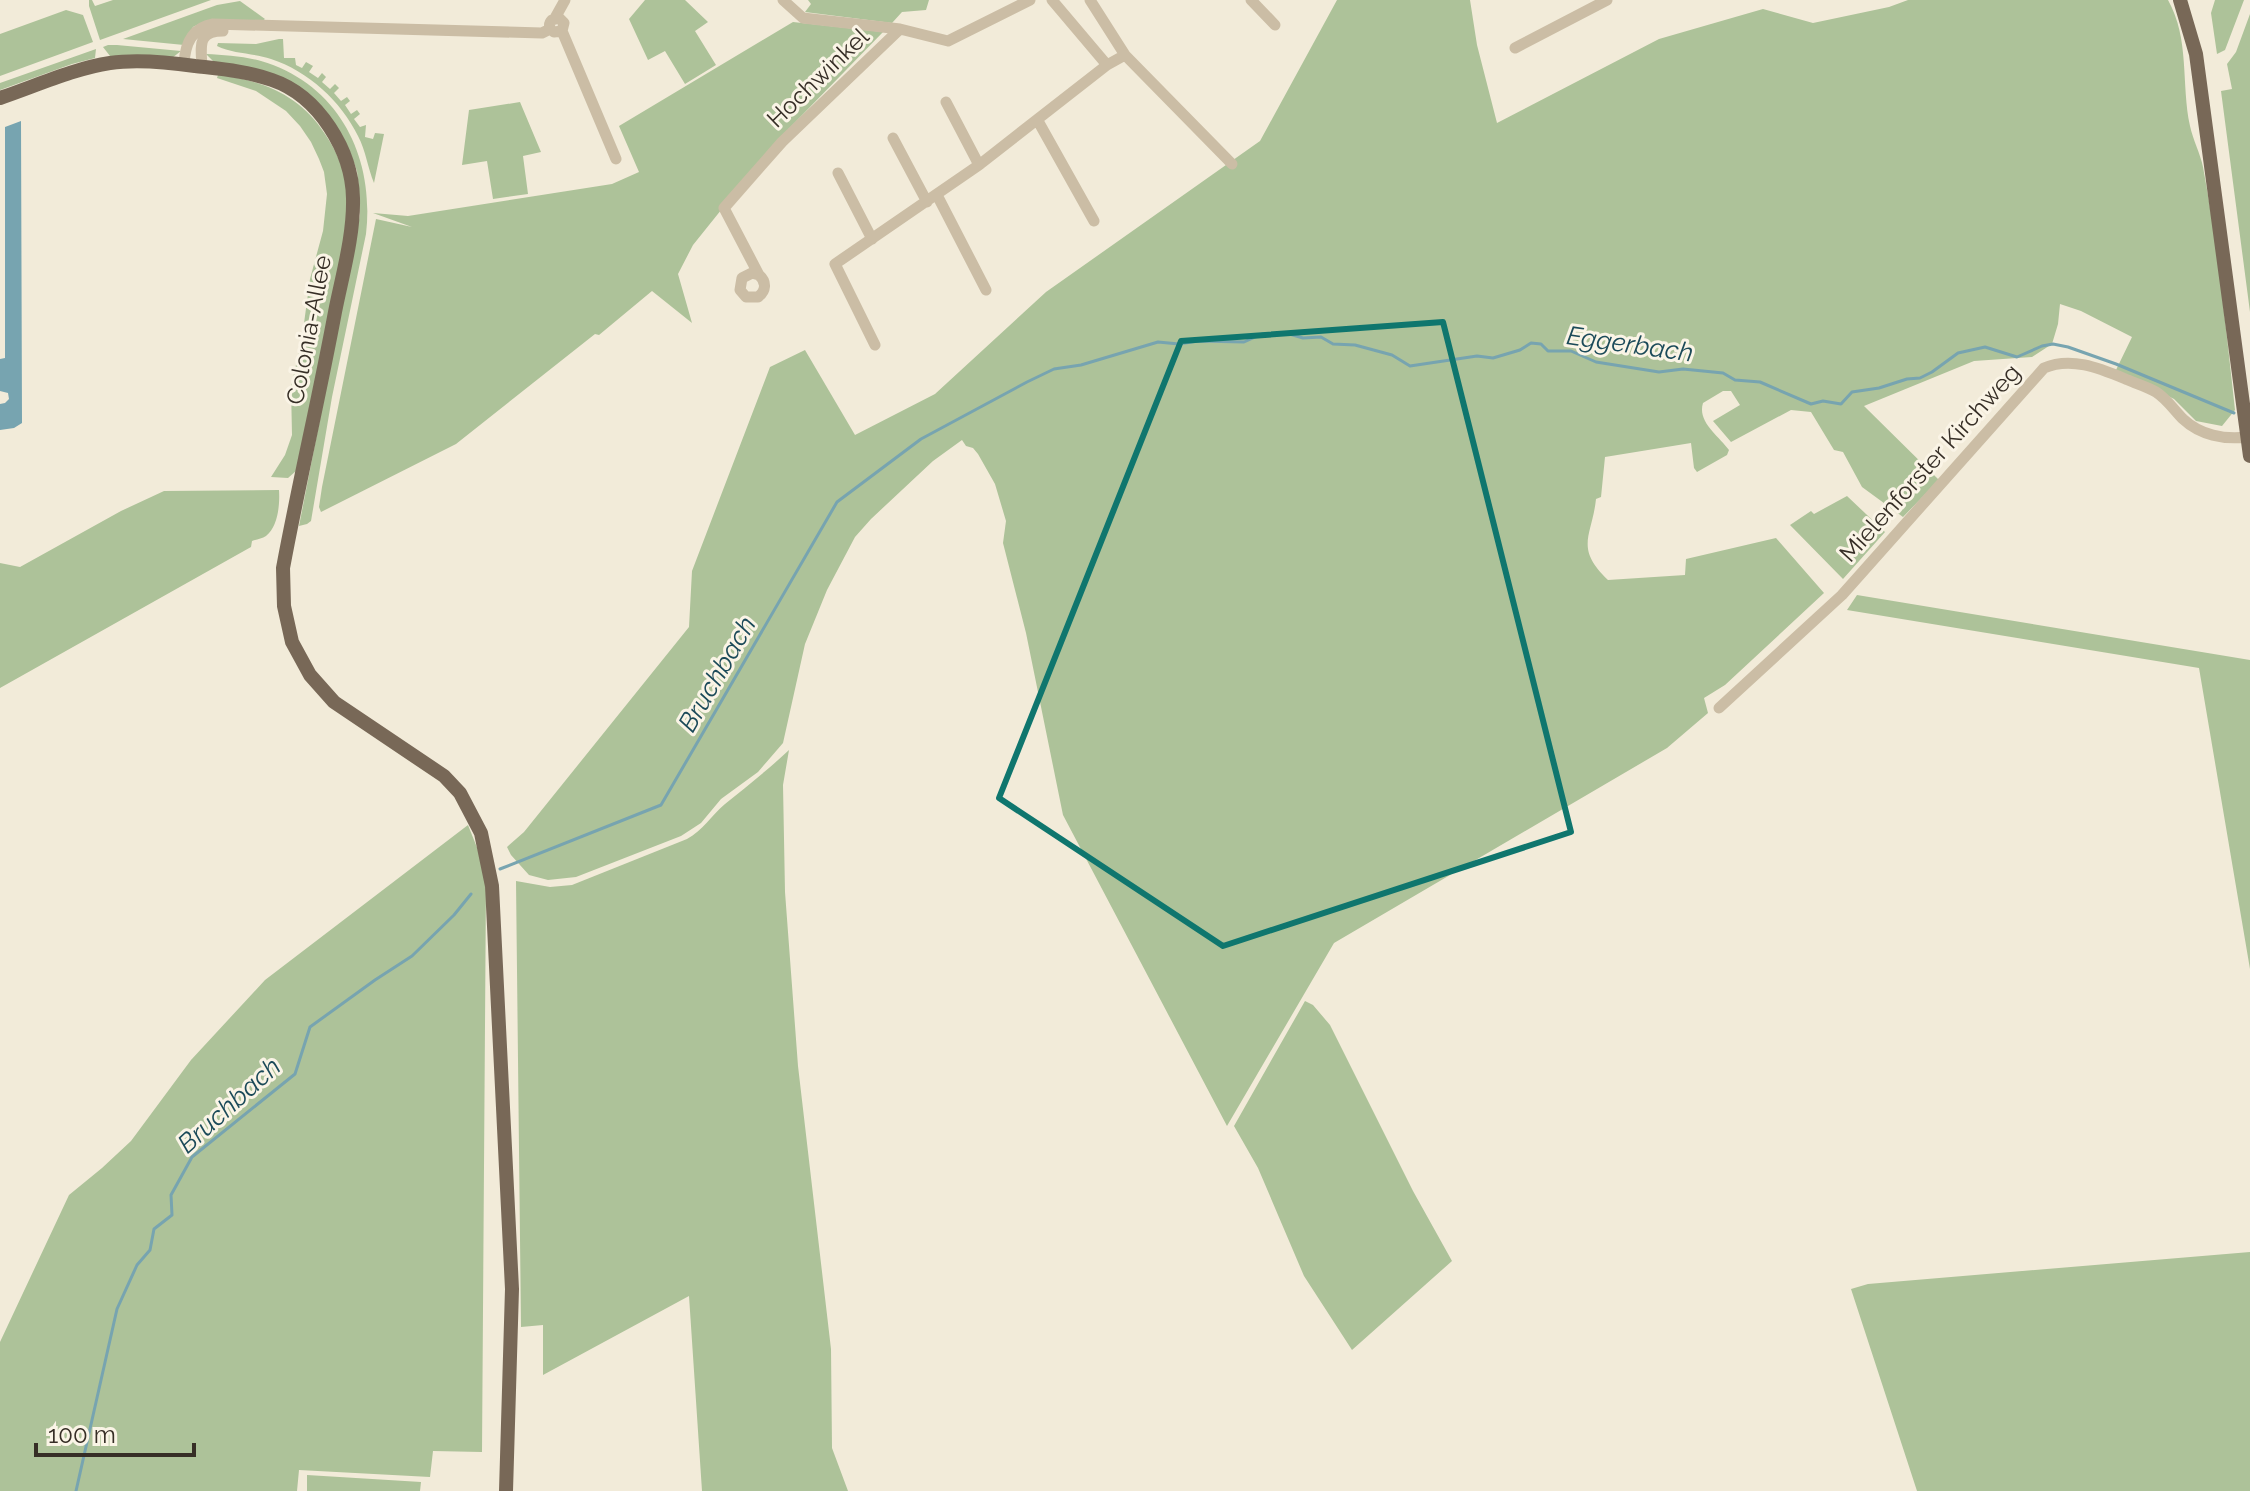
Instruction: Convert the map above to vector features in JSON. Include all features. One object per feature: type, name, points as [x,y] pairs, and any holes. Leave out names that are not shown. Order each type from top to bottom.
[{"type":"main road","points":[[2180,0],[2196,54],[2250,456]]},
{"type":"main road","name":"Colonia-Allee","points":[[0,98],[109,63],[184,64],[243,72],[275,81],[311,105],[334,134],[352,183],[346,254],[283,568],[284,606],[292,642],[310,675],[334,702],[444,776],[460,793],[481,833],[492,886],[512,1289],[506,1491]]},
{"type":"street","points":[[565,0],[556,26],[616,159]]},
{"type":"street","points":[[783,0],[803,18],[900,29]]},
{"type":"street","name":"Hochwinkel","points":[[759,275],[724,208],[782,142],[900,29],[948,41],[1030,0]]},
{"type":"street","points":[[1052,0],[1107,65]]},
{"type":"street","points":[[1090,0],[1125,55],[1232,164]]},
{"type":"street","points":[[1251,0],[1275,25]]},
{"type":"street","points":[[1515,48],[1607,0]]},
{"type":"street","points":[[184,64],[185,49],[191,36],[198,28],[213,24],[542,33],[556,26]]},
{"type":"street","points":[[202,67],[201,46],[208,33],[248,26]]},
{"type":"street","points":[[875,345],[835,264],[932,199],[1038,121],[1107,65],[1125,55]]},
{"type":"street","points":[[946,102],[979,165]]},
{"type":"street","points":[[1038,121],[1094,221]]},
{"type":"street","points":[[893,138],[986,290]]},
{"type":"street","points":[[838,173],[872,239]]},
{"type":"street","name":"Mielenforster Kirchweg","points":[[1719,708],[1842,595],[2044,368],[2056,362],[2079,363],[2109,372],[2155,392],[2199,432],[2247,437]]},
{"type":"highlighted area","points":[[1443,322],[1571,832],[1223,946],[999,798],[1181,341]]},
{"type":"green space","points":[[89,0],[95,6],[113,0],[211,0],[100,40]]},
{"type":"green space","points":[[645,0],[685,0],[708,22],[695,31],[716,65],[685,84],[665,51],[648,60],[629,19]]},
{"type":"green space","points":[[808,0],[929,0],[926,10],[902,12],[892,23],[805,12],[811,4]]},
{"type":"green space","points":[[1337,0],[1470,0],[1477,45],[1497,123],[1659,39],[1763,9],[1813,23],[1908,0],[2168,0],[2179,30],[2187,110],[2208,197],[2235,410],[2222,426],[2196,421],[2174,399],[2116,370],[2132,337],[2060,304],[2052,344],[2032,357],[1974,361],[1864,406],[1939,480],[1903,517],[1862,487],[1843,452],[1834,450],[1811,412],[1791,410],[1731,442],[1713,421],[1740,405],[1731,391],[1723,391],[1703,403],[1706,423],[1729,450],[1727,455],[1697,472],[1691,443],[1605,457],[1601,497],[1596,499],[1588,550],[1591,559],[1608,580],[1685,575],[1686,559],[1776,538],[1824,593],[1725,685],[1704,698],[1708,713],[1667,748],[1334,943],[1227,1126],[1063,815],[1026,633],[1003,543],[1006,521],[995,484],[978,454],[962,440],[933,461],[855,537],[827,590],[805,644],[783,743],[758,772],[721,799],[701,823],[681,836],[576,877],[548,880],[529,875],[507,847],[524,832],[689,627],[692,571],[770,367],[805,350],[855,435],[935,394],[1046,292],[1260,141]]},
{"type":"green space","points":[[2215,0],[2244,0],[2225,50],[2217,54],[2211,13]]},
{"type":"green space","points":[[240,1],[265,19],[261,22],[201,23],[193,27],[184,45],[123,39],[217,5]]},
{"type":"green space","points":[[66,10],[83,15],[93,42],[0,76],[0,34]]},
{"type":"green space","points":[[2250,14],[2250,312],[2221,91],[2232,89],[2227,64],[2236,52]]},
{"type":"green space","points":[[793,22],[883,32],[774,144],[693,245],[678,274],[692,323],[652,291],[456,444],[321,512],[322,487],[376,219],[412,227],[373,213],[408,216],[612,184],[639,172],[619,126]]},
{"type":"green space","points":[[283,39],[284,58],[295,58],[296,65],[302,68],[306,62],[313,66],[309,72],[318,78],[322,73],[326,77],[322,82],[330,89],[335,84],[339,88],[334,93],[341,101],[347,97],[350,101],[345,105],[351,114],[357,110],[360,114],[354,119],[360,127],[366,125],[365,137],[373,139],[375,133],[384,134],[374,183],[361,142],[351,123],[322,89],[285,64],[217,46],[218,43],[256,44]]},
{"type":"green space","points":[[103,47],[181,51],[172,58],[110,56]]},
{"type":"green space","points":[[96,49],[95,58],[0,90],[0,83]]},
{"type":"green space","points":[[206,54],[261,61],[288,72],[312,87],[346,127],[364,178],[366,234],[332,397],[311,521],[299,526],[360,215],[357,171],[343,137],[319,104],[214,62]]},
{"type":"green space","points":[[218,75],[265,86],[304,109],[333,147],[346,183],[348,205],[342,253],[296,471],[288,478],[271,477],[285,455],[292,435],[291,387],[310,279],[323,231],[327,194],[324,172],[311,142],[286,111],[256,91],[217,78]]},
{"type":"green space","points":[[520,102],[541,152],[523,156],[528,194],[493,199],[487,161],[462,165],[469,110]]},
{"type":"green space","points":[[279,490],[276,521],[266,536],[252,541],[251,547],[0,688],[0,563],[20,567],[164,491]]},
{"type":"green space","points":[[1847,496],[1885,532],[1843,579],[1790,525],[1811,511],[1814,514]]},
{"type":"green space","points":[[1857,595],[2250,660],[2250,969],[2199,668],[1847,610]]},
{"type":"green space","points":[[789,750],[783,785],[785,892],[798,1066],[831,1349],[832,1448],[848,1491],[702,1491],[689,1296],[543,1375],[543,1325],[521,1327],[516,881],[550,887],[572,885],[687,839]]},
{"type":"green space","points":[[468,825],[486,883],[482,1452],[433,1451],[430,1477],[299,1470],[297,1491],[0,1491],[0,1342],[69,1195],[131,1141],[191,1060],[265,980]]},
{"type":"green space","points":[[1305,1001],[1313,1005],[1330,1025],[1413,1191],[1452,1261],[1352,1350],[1304,1276],[1258,1168],[1234,1126]]},
{"type":"green space","points":[[2250,1252],[2250,1491],[1917,1491],[1851,1289],[1868,1284]]},
{"type":"green space","points":[[307,1475],[421,1482],[420,1491],[307,1491]]},
{"type":"water","points":[[21,121],[22,423],[0,430],[0,404],[9,399],[8,393],[0,391],[0,359],[5,358],[5,127]]},
{"type":"waterway","name":"Eggerbach","points":[[500,869],[661,805],[837,502],[921,439],[1054,369],[1081,365],[1158,342],[1244,342],[1262,334],[1321,337],[1333,344],[1355,345],[1392,355],[1410,366],[1477,356],[1493,358],[1520,350],[1531,343],[1541,344],[1548,351],[1571,351],[1596,362],[1659,372],[1683,369],[1723,373],[1735,380],[1760,382],[1811,404],[1823,401],[1841,404],[1852,392],[1920,378],[1958,353],[1985,347],[2017,357],[2053,344],[2116,364],[2234,413]]},
{"type":"waterway","name":"Bruchbach","points":[[76,1491],[117,1309],[137,1265],[150,1250],[154,1229],[172,1215],[171,1195],[192,1157],[295,1074],[310,1027],[412,956],[471,894]]}]
